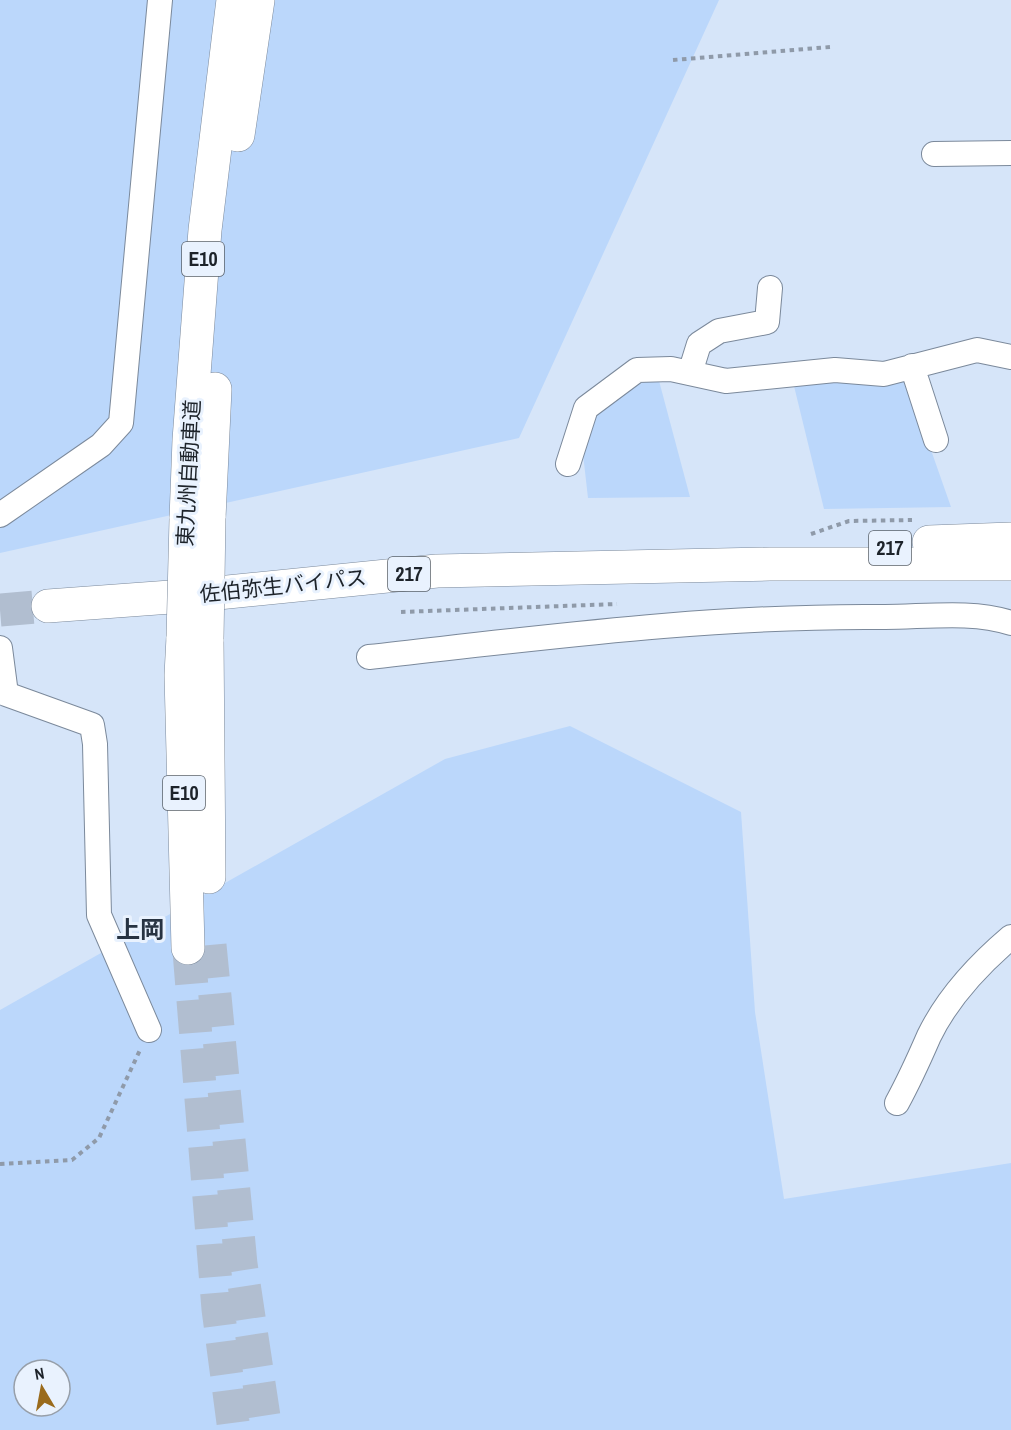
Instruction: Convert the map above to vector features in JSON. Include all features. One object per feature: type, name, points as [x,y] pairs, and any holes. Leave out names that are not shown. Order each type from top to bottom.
[{"type":"highway","name":"東九州自動車道","points":[[198,519],[189,440],[205,230],[233,0]]},
{"type":"highway","name":"東九州自動車道","points":[[199,946],[195,638],[198,519],[214,392],[234,157],[258,0]]},
{"type":"highway","name":"佐伯弥生バイパス","points":[[770,564],[938,541],[1011,539]]},
{"type":"highway","name":"佐伯弥生バイパス","points":[[48,606],[198,595],[436,571],[770,564],[1011,564]]},
{"type":"street","points":[[0,515],[101,445],[121,423],[160,0]]},
{"type":"street","points":[[934,153],[1011,153]]},
{"type":"street","points":[[690,373],[699,344],[718,331],[767,322],[770,288]]},
{"type":"street","points":[[568,464],[586,408],[637,370],[671,369],[726,381],[835,370],[884,374],[977,350],[1011,357]]},
{"type":"street","points":[[912,366],[936,440]]},
{"type":"street","points":[[369,657],[671,623],[813,616],[966,617],[1011,623]]},
{"type":"street","points":[[0,648],[6,694],[92,725],[95,744],[99,915],[149,1030]]},
{"type":"street","points":[[897,1103],[920,1063],[930,1036],[958,990],[987,958],[1011,937]]},
{"type":"path","points":[[673,60],[830,47]]},
{"type":"path","points":[[0,1164],[72,1160],[99,1138],[149,1030]]},
{"type":"shaded area","points":[[0,0],[719,0],[519,438],[0,553]]},
{"type":"shaded area","points":[[905,376],[951,507],[824,509],[794,386]]},
{"type":"shaded area","points":[[658,377],[690,497],[588,498],[583,454],[596,415],[629,388]]},
{"type":"shaded area","points":[[570,726],[741,812],[755,1012],[784,1199],[1011,1163],[1011,1430],[0,1430],[0,1010],[445,759]]},
{"type":"tunnel","points":[[0,610],[48,606]]},
{"type":"tunnel","points":[[210,945],[241,1264],[266,1430]]},
{"type":"tunnel","points":[[189,951],[218,1309],[234,1430]]},
{"type":"district","name":"上岡","points":[[140,930]]}]
